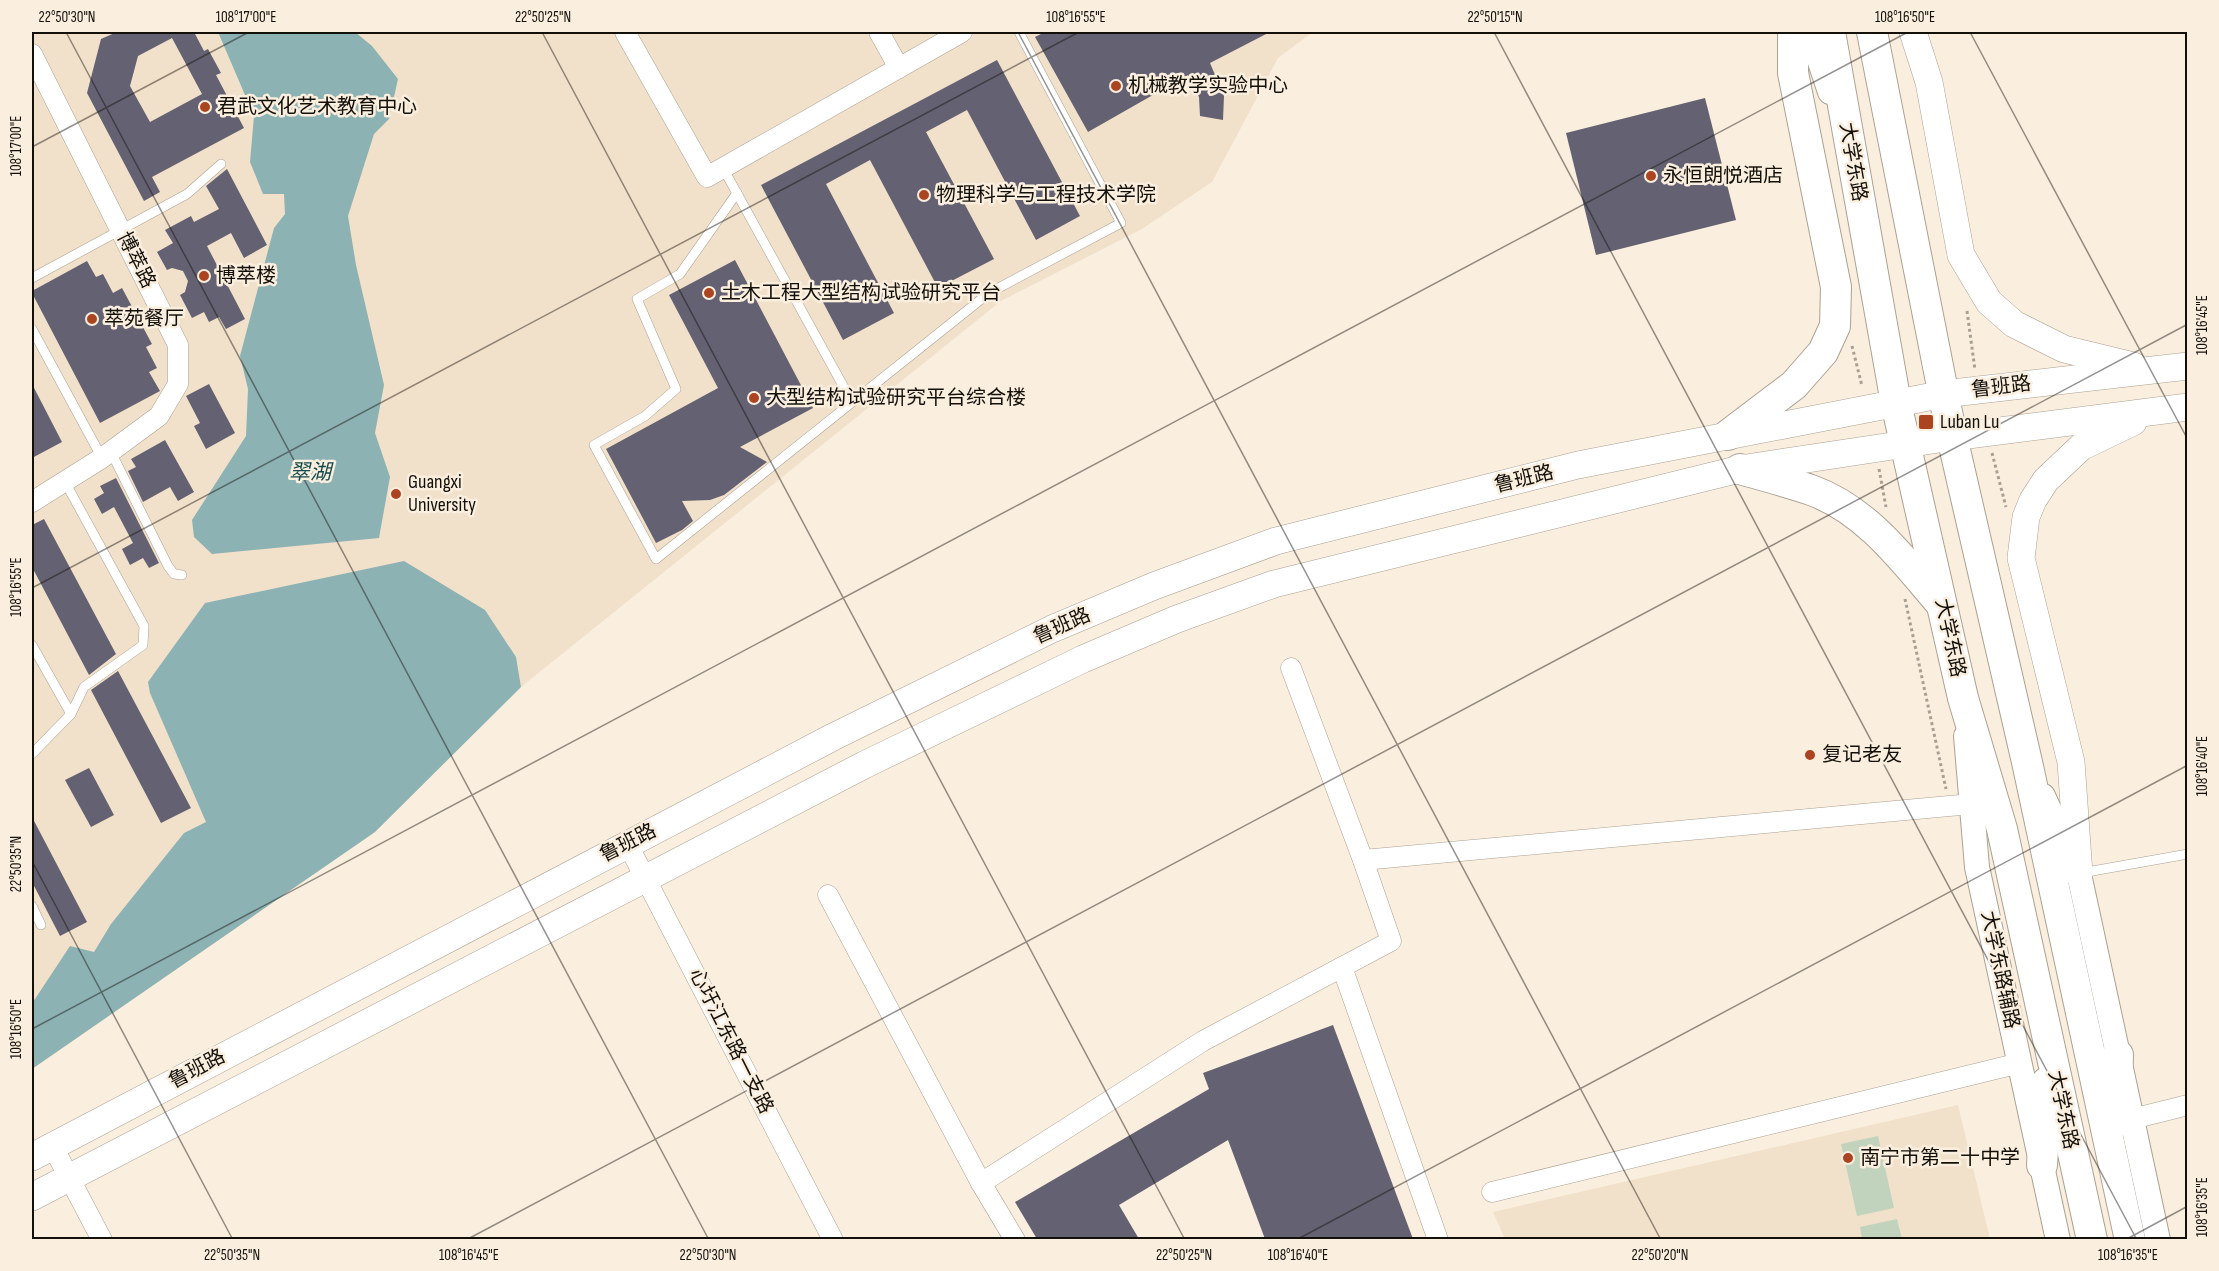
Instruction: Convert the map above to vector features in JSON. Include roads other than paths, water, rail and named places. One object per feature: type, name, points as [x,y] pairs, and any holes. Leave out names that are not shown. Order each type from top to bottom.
[{"type":"main road","points":[[1728,435],[1794,385],[1823,352],[1835,326],[1836,287],[1793,73],[1793,32]]},
{"type":"main road","name":"大学东路","points":[[1830,32],[1896,403],[1964,698],[2002,829],[2092,1239]]},
{"type":"main road","name":"大学东路","points":[[1872,32],[1952,437],[2027,762],[2130,1239]]},
{"type":"main road","points":[[1913,32],[1929,82],[1961,255],[1989,302],[2014,324],[2064,348],[2153,370]]},
{"type":"main road","name":"鲁班路","points":[[42,1151],[833,737],[1052,629],[1154,586],[1276,541],[1578,465],[1728,435],[1944,394],[2187,366]]},
{"type":"main road","name":"鲁班路","points":[[32,1197],[885,755],[1083,659],[1177,619],[1274,584],[1740,470],[1952,437],[2187,407]]},
{"type":"main road","points":[[2079,874],[2072,762],[2021,558],[2026,518],[2033,500],[2046,480],[2080,447],[2157,411]]},
{"type":"main road","points":[[1740,470],[1813,490],[1857,515],[1894,549],[1944,609]]},
{"type":"main road","points":[[2042,1165],[2049,1046]]},
{"type":"main road","points":[[2115,1170],[2118,1055]]},
{"type":"street","points":[[625,32],[707,177],[962,32]]},
{"type":"street","points":[[879,32],[899,68]]},
{"type":"street","points":[[1810,32],[1851,153]]},
{"type":"street","points":[[1888,32],[1895,147]]},
{"type":"street","name":"博萃路","points":[[32,54],[178,345],[178,384],[159,416],[107,455],[32,502]]},
{"type":"street","points":[[981,1183],[1203,1041],[1391,941],[1291,668]]},
{"type":"street","name":"大学东路辅路","points":[[1964,698],[1960,805],[1977,867],[2058,1239]]},
{"type":"street","points":[[2027,762],[2079,874],[2158,1239]]},
{"type":"street","points":[[1363,860],[1960,805]]},
{"type":"street","name":"心圩江东路一支路","points":[[627,843],[832,1239]]},
{"type":"street","points":[[828,895],[981,1183],[1015,1239]]},
{"type":"street","points":[[1342,967],[1438,1239]]},
{"type":"street","points":[[1492,1192],[2020,1063]]},
{"type":"street","points":[[2132,1119],[2187,1105]]},
{"type":"street","points":[[42,1151],[69,1177],[102,1239]]},
{"type":"lane","points":[[737,193],[680,274],[637,299],[676,389],[645,416],[594,445],[656,559],[989,293],[1121,223],[1019,32]]},
{"type":"lane","points":[[32,278],[187,194],[221,164]]},
{"type":"lane","points":[[723,167],[852,402]]},
{"type":"lane","points":[[32,329],[107,455],[168,566],[174,574],[182,575]]},
{"type":"lane","points":[[32,754],[70,714],[84,687],[143,645],[144,626],[65,482]]},
{"type":"lane","points":[[32,645],[70,714]]},
{"type":"lane","points":[[2079,874],[2187,854]]},
{"type":"lane","points":[[32,906],[41,926]]},
{"type":"water","name":"翠湖","points":[[218,32],[355,32],[372,46],[398,79],[389,119],[374,134],[348,216],[356,265],[384,385],[375,433],[390,477],[379,538],[212,554],[194,537],[192,520],[246,436],[248,389],[240,356],[274,228],[285,214],[284,194],[263,194],[250,162],[254,116]]},
{"type":"water","points":[[404,561],[485,610],[516,657],[521,687],[375,832],[32,1069],[32,1002],[70,946],[94,952],[111,924],[184,833],[206,822],[150,693],[148,682],[205,603]]},
{"type":"place","name":"机械教学实验中心","points":[[1116,86]]},
{"type":"place","name":"君武文化艺术教育中心","points":[[205,107]]},
{"type":"place","name":"永恒朗悦酒店","points":[[1651,176]]},
{"type":"place","name":"物理科学与工程技术学院","points":[[924,195]]},
{"type":"place","name":"博萃楼","points":[[204,276]]},
{"type":"place","name":"土木工程大型结构试验研究平台","points":[[709,293]]},
{"type":"place","name":"萃苑餐厅","points":[[92,319]]},
{"type":"place","name":"大型结构试验研究平台综合楼","points":[[754,398]]},
{"type":"place","name":"Luban Lu","points":[[1926,422]]},
{"type":"place","name":"Guangxi University","points":[[396,494]]},
{"type":"place","name":"复记老友","points":[[1810,755]]},
{"type":"place","name":"南宁市第二十中学","points":[[1848,1158]]}]
